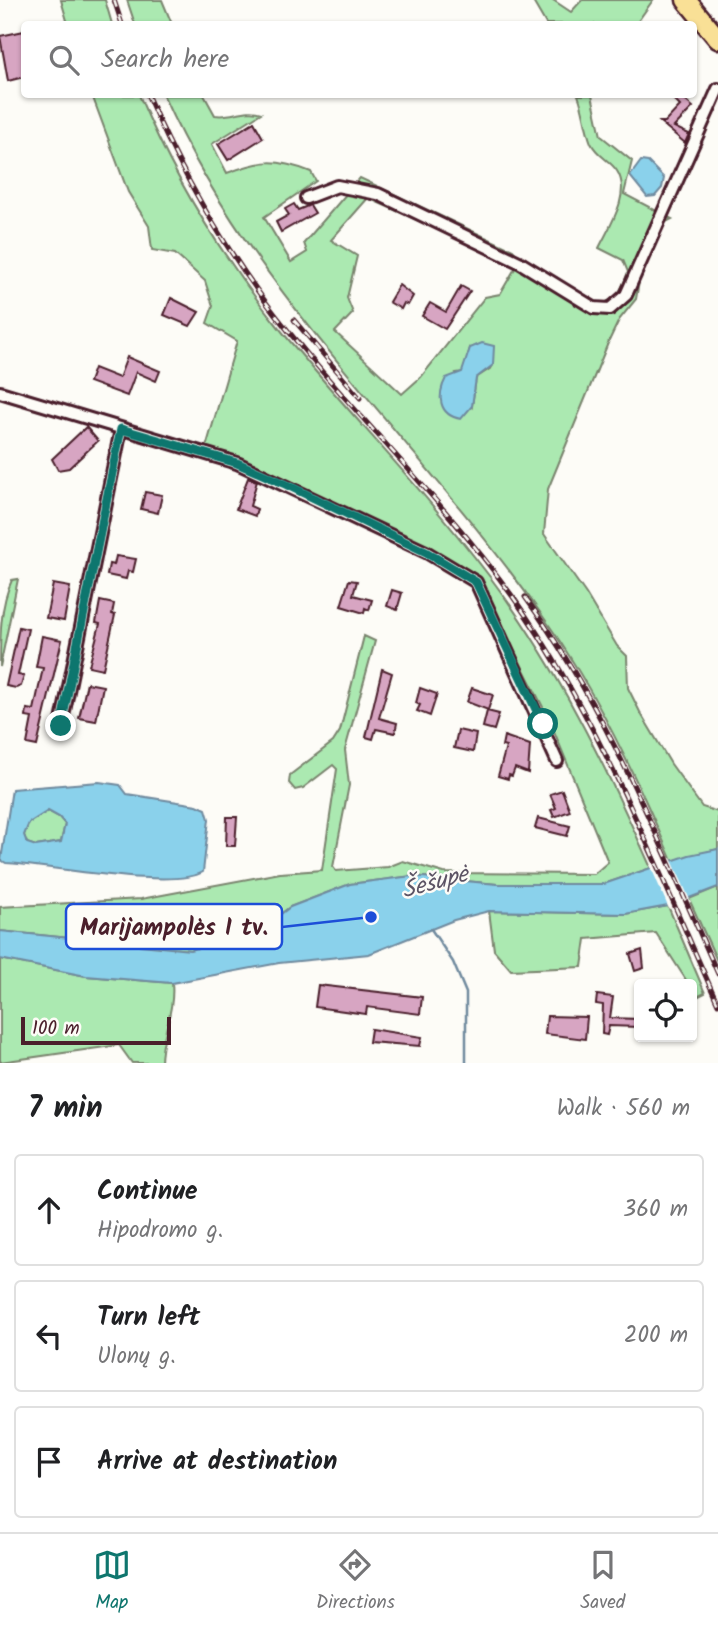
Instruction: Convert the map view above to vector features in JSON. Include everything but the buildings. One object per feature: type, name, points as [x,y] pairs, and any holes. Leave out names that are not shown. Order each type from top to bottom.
[{"type":"main road","points":[[686,0],[718,39]]},
{"type":"street","points":[[306,198],[337,186],[378,194],[519,262],[584,304],[601,310],[610,309],[626,295],[718,89]]},
{"type":"street","points":[[0,392],[237,463],[426,552],[476,582],[557,761]]},
{"type":"street","points":[[61,726],[121,429]]},
{"type":"green space","points":[[61,0],[105,0],[111,21],[67,21]]},
{"type":"green space","points":[[127,0],[162,0],[171,21],[134,21]]},
{"type":"green space","points":[[532,0],[553,0],[571,12],[582,0],[653,0],[638,21],[544,21]]},
{"type":"green space","points":[[93,98],[140,98],[185,189],[262,307],[490,577],[537,646],[579,718],[651,868],[604,884],[497,884],[413,876],[350,884],[290,907],[268,924],[237,939],[190,950],[0,931],[0,907],[141,899],[280,873],[322,870],[337,769],[333,765],[303,788],[295,790],[289,783],[290,775],[333,742],[340,731],[364,636],[375,641],[345,750],[349,785],[333,867],[336,871],[388,867],[403,861],[444,873],[594,874],[608,862],[549,719],[476,575],[390,530],[205,451],[237,341],[207,323],[213,306],[205,281],[175,254],[152,250],[149,226],[128,192]]},
{"type":"green space","points":[[165,98],[206,98],[215,115],[250,111],[261,113],[212,144],[227,173],[269,162],[288,164],[311,172],[316,181],[264,217],[291,262],[307,252],[304,243],[360,178],[513,250],[519,257],[575,293],[598,302],[606,302],[618,294],[628,272],[623,260],[599,248],[621,200],[622,190],[617,171],[597,151],[589,137],[579,98],[593,98],[601,136],[632,161],[624,194],[672,219],[664,223],[641,270],[636,299],[619,320],[608,343],[548,489],[544,534],[586,594],[617,646],[627,656],[628,688],[671,764],[702,807],[718,812],[718,849],[672,861],[614,736],[581,676],[544,618],[496,553],[290,302],[243,236],[200,168]],"holes":[[[368,198],[517,265],[500,294],[485,297],[421,377],[402,394],[335,332],[353,313],[347,298],[357,256],[331,240]],[[470,348],[491,368],[476,378],[472,406],[456,373],[463,372]]]},
{"type":"green space","points":[[18,579],[0,667],[5,600],[12,580]]},
{"type":"green space","points":[[48,811],[65,824],[61,842],[36,846],[27,843],[24,835],[28,823]]},
{"type":"green space","points":[[718,887],[718,963],[689,899]]},
{"type":"green space","points":[[668,906],[705,993],[697,997],[697,979],[685,979],[656,933],[586,939],[582,967],[511,970],[494,950],[489,911],[625,914]]},
{"type":"green space","points":[[0,959],[86,976],[172,983],[172,1003],[161,1063],[132,1063],[119,1045],[0,1062]]},
{"type":"water","points":[[641,161],[648,162],[664,178],[662,188],[655,196],[647,197],[630,176]]},
{"type":"water","points":[[482,343],[494,346],[493,365],[476,378],[472,406],[461,419],[453,417],[444,409],[442,403],[443,384],[446,378],[462,372],[470,348]]},
{"type":"water","points":[[99,782],[120,785],[127,794],[197,805],[206,809],[209,819],[203,872],[188,877],[138,878],[6,863],[1,860],[12,789]],"holes":[[[48,811],[65,824],[61,842],[36,846],[27,843],[24,835],[29,823]]]},
{"type":"water","name":"Šešupė","points":[[718,849],[718,887],[668,906],[625,914],[489,911],[454,920],[369,954],[279,963],[172,983],[86,976],[0,959],[0,931],[190,950],[237,939],[268,924],[290,907],[350,884],[412,876],[497,884],[604,884],[689,855]]},
{"type":"pier","points":[[671,858],[691,902],[669,909],[650,865]]},
{"type":"waterway","points":[[431,929],[453,962],[466,993],[466,1063]]},
{"type":"railway","points":[[114,0],[121,21]]},
{"type":"railway","points":[[149,98],[199,199],[262,297],[323,373],[484,558],[545,644],[625,796],[718,1004]]},
{"type":"railway","points":[[294,320],[360,398]]},
{"type":"railway","points":[[525,597],[555,641],[608,733],[654,828],[718,974]]},
{"type":"place","name":"Marijampolės I tv.","points":[[371,917]]},
{"type":"route","points":[[61,726],[121,429],[237,463],[426,552],[476,582],[543,724]]}]
